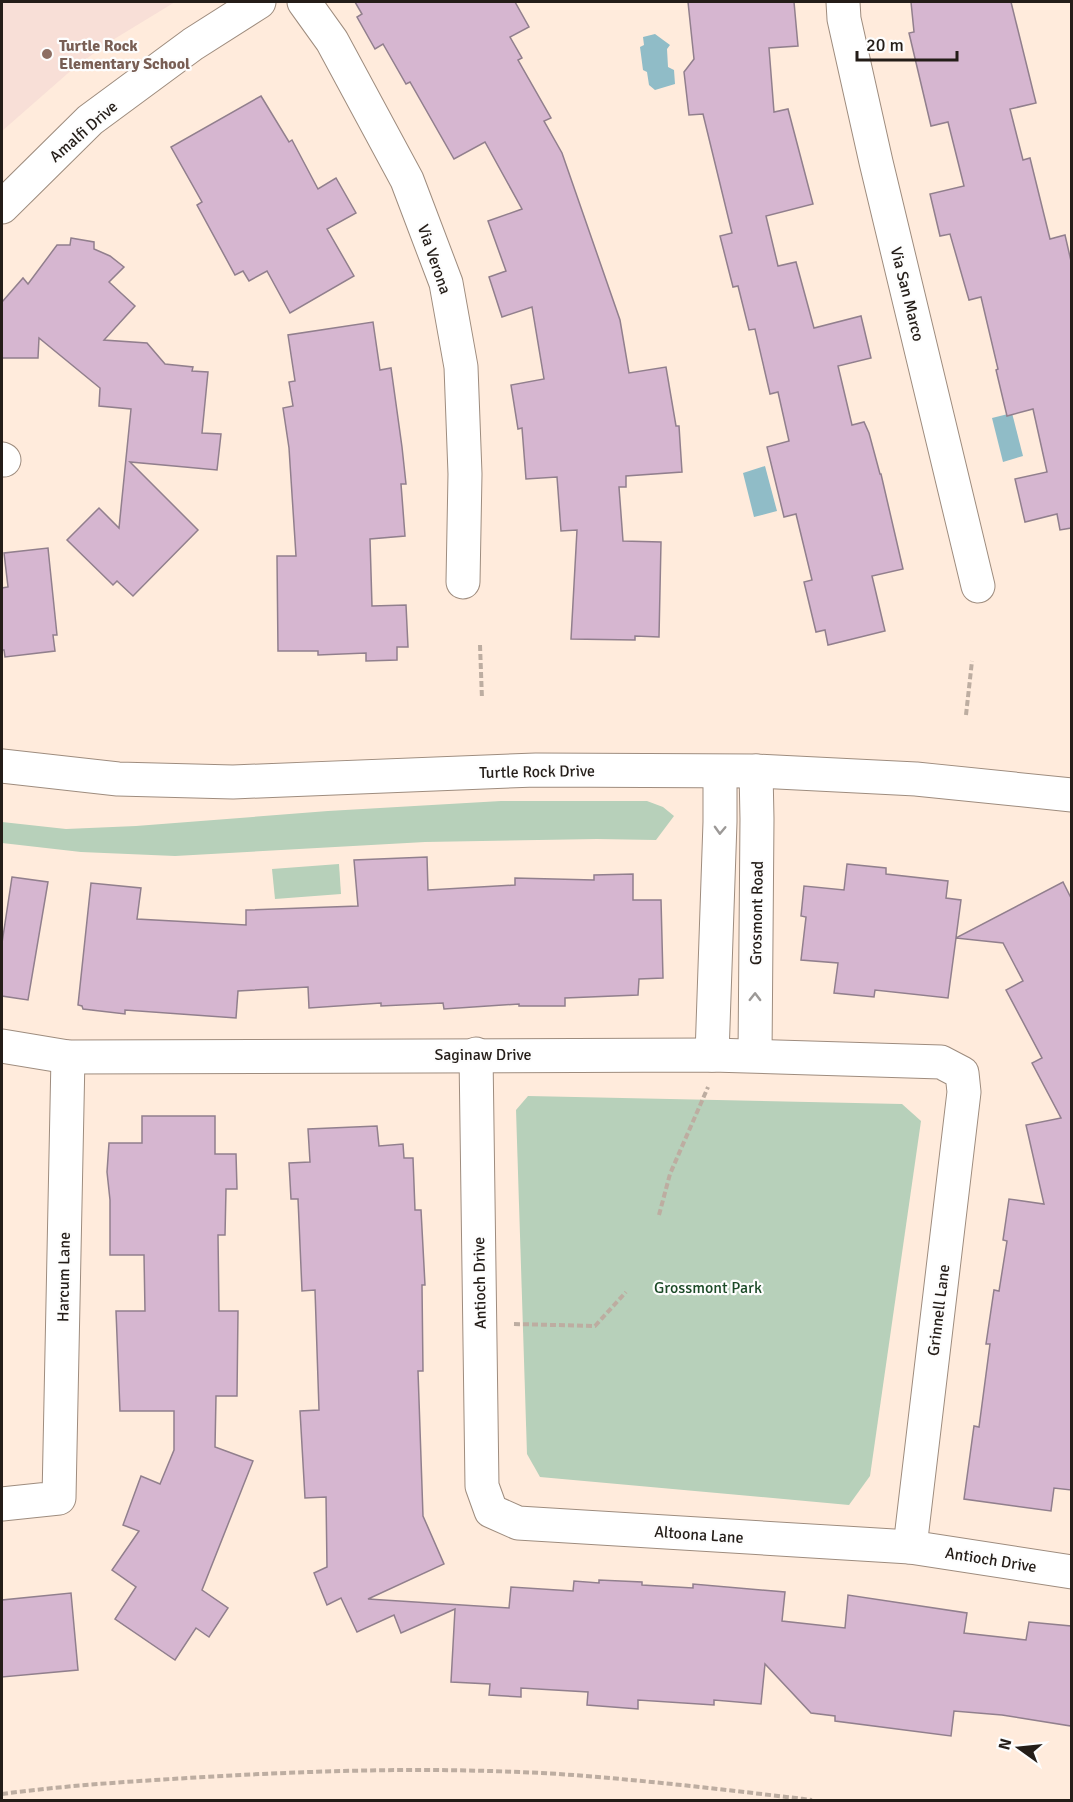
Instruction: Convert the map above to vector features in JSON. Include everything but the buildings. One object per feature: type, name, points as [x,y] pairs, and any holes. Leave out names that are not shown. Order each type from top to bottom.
[{"type":"street","name":"Amalfi Drive","points":[[2,207],[90,120],[193,44],[259,2]]},
{"type":"street","name":"Via Verona","points":[[304,2],[332,41],[407,180],[446,283],[461,367],[465,474],[463,582]]},
{"type":"street","name":"Via San Marco","points":[[843,2],[844,19],[876,162],[978,586]]},
{"type":"street","name":"Turtle Rock Drive","points":[[2,766],[118,779],[233,782],[536,770],[756,771],[916,779],[1071,795]]},
{"type":"street","name":"Grosmont Road","points":[[755,1056],[756,771]]},
{"type":"street","points":[[712,1055],[720,772]]},
{"type":"street","name":"Saginaw Drive","points":[[2,1046],[68,1057],[476,1054],[755,1056],[941,1062],[962,1073]]},
{"type":"street","name":"Antioch Drive","points":[[476,1054],[482,1486],[491,1511]]},
{"type":"street","name":"Harcum Lane","points":[[2,1504],[59,1498],[68,1057]]},
{"type":"street","name":"Grinnell Lane","points":[[910,1547],[964,1092],[962,1073]]},
{"type":"street","name":"Altoona Lane","points":[[491,1511],[518,1522],[910,1547]]},
{"type":"street","name":"Antioch Drive","points":[[910,1547],[1071,1572]]},
{"type":"path","points":[[480,645],[482,699]]},
{"type":"path","points":[[966,715],[972,661]]},
{"type":"path","points":[[659,1215],[670,1174],[709,1087]]},
{"type":"path","points":[[480,1323],[595,1326],[626,1292]]},
{"type":"path","points":[[2,1794],[66,1786],[300,1771],[422,1769],[559,1774],[812,1800]]},
{"type":"shaded area","name":"Turtle Rock Elementary School","points":[[2,2],[175,2],[111,41],[75,67],[2,131]]},
{"type":"green space","points":[[501,801],[647,801],[663,807],[674,816],[656,840],[425,842],[175,856],[81,852],[2,843],[2,822],[66,829]]},
{"type":"green space","points":[[339,864],[341,894],[275,899],[272,869]]},
{"type":"green space","name":"Grossmont Park","points":[[528,1096],[902,1104],[921,1121],[870,1476],[849,1505],[540,1477],[527,1454],[516,1110]]},
{"type":"water","points":[[655,34],[670,45],[667,49],[668,67],[674,70],[675,84],[655,90],[649,85],[647,72],[643,70],[640,47],[644,45],[643,37]]},
{"type":"water","points":[[1012,413],[1023,456],[1003,462],[992,418]]},
{"type":"water","points":[[765,466],[777,511],[754,517],[743,473]]},
{"type":"place","name":"Turtle Rock Elementary School","points":[[47,54]]}]
